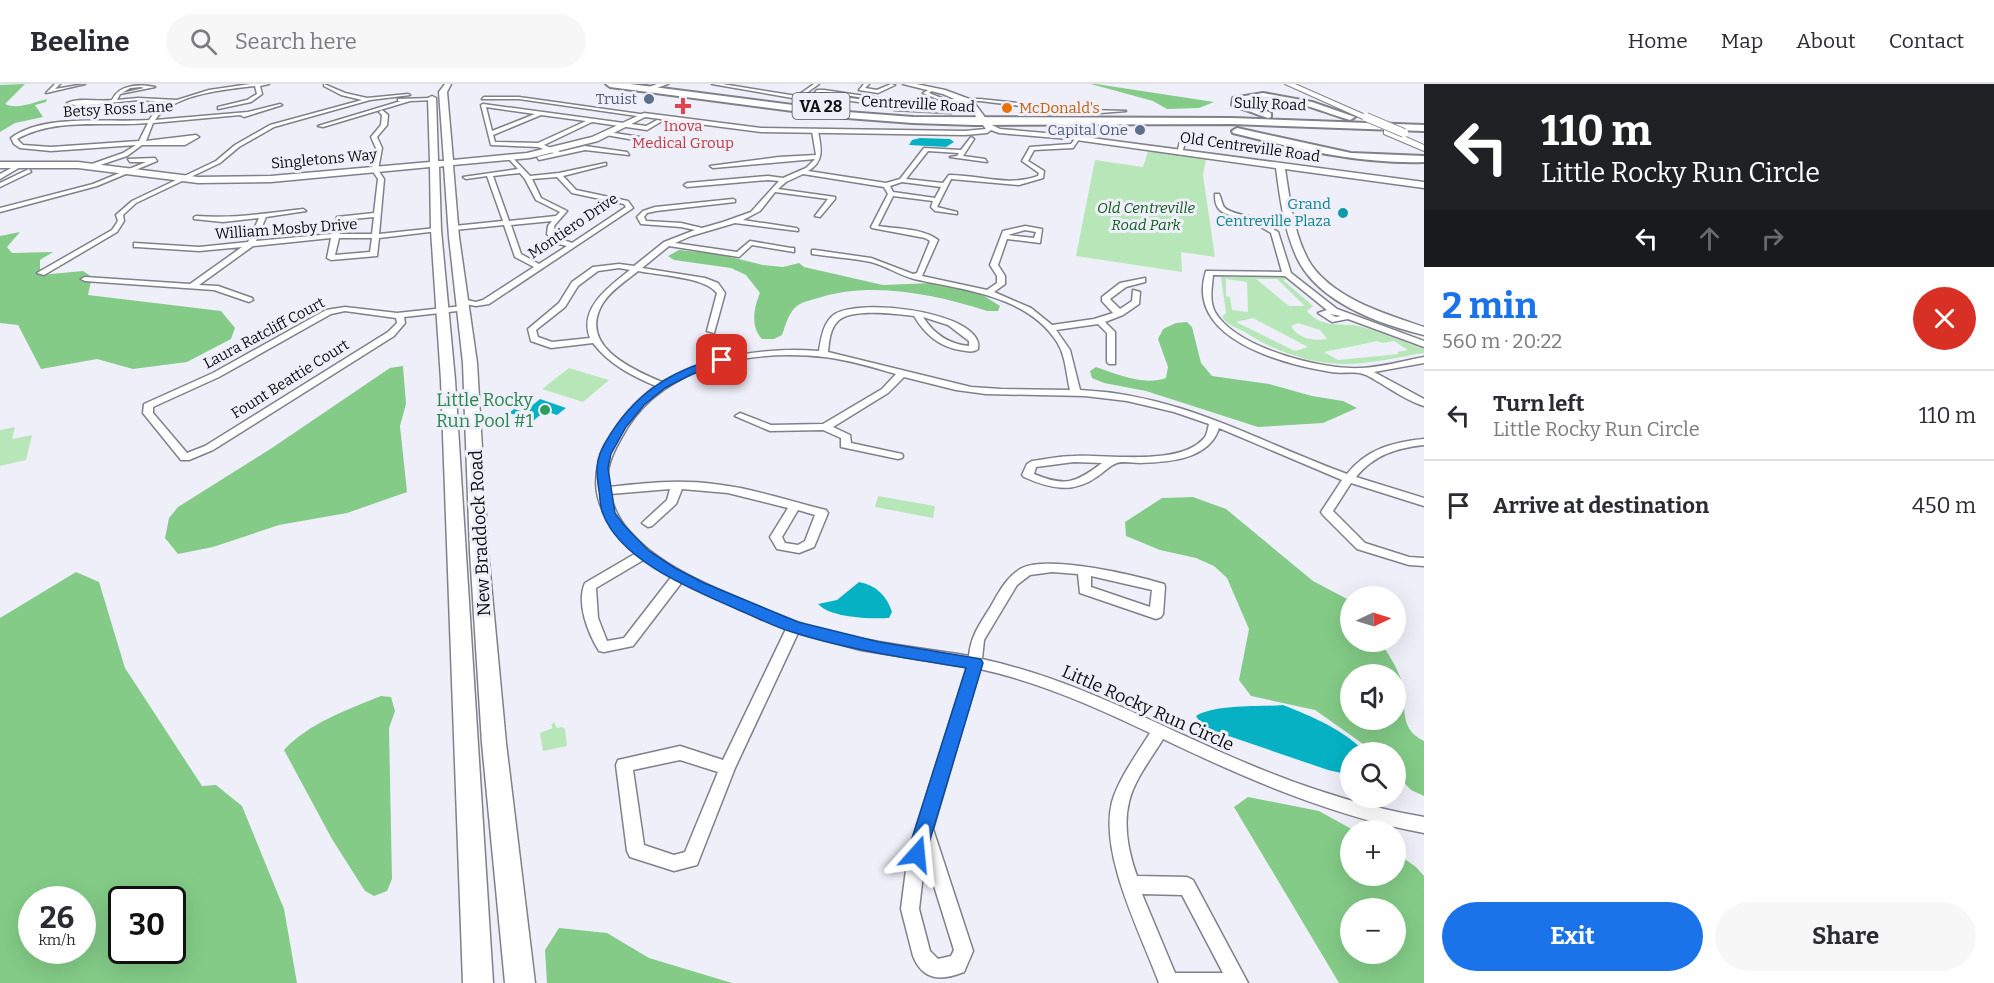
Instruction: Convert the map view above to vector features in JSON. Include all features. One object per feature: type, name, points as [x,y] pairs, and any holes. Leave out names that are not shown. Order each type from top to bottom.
[{"type":"highway","name":"Centreville Road","points":[[610,84],[655,85],[847,115],[980,122],[1116,119]]},
{"type":"highway","points":[[1229,99],[1257,87],[1289,86]]},
{"type":"highway","points":[[1256,96],[1286,98],[1343,121],[1252,112],[1237,105],[1236,100],[1256,96]]},
{"type":"highway","points":[[1329,101],[1381,115],[1424,119]]},
{"type":"highway","points":[[1116,119],[1203,110]]},
{"type":"highway","points":[[1116,119],[1218,128],[1312,150],[1359,158],[1390,161],[1424,159]]},
{"type":"highway","name":"Sully Road","points":[[1116,119],[1343,121],[1424,126]]},
{"type":"highway","points":[[1343,121],[1305,128],[1295,131],[1293,135],[1305,144],[1337,153],[1375,156],[1403,152],[1404,145],[1387,132]]},
{"type":"main road","points":[[1289,86],[1424,141]]},
{"type":"main road","points":[[1289,86],[1343,121],[1387,132],[1424,148]]},
{"type":"street","points":[[58,84],[48,92],[83,84]]},
{"type":"street","points":[[212,115],[217,109],[255,98],[260,94],[258,84]]},
{"type":"street","points":[[142,143],[152,121],[162,110],[180,101],[218,91],[267,84]]},
{"type":"street","points":[[319,84],[328,85],[343,94],[370,99],[409,98]]},
{"type":"street","name":"New Braddock Road","points":[[441,165],[443,94],[448,84]]},
{"type":"street","points":[[714,84],[798,98],[817,84]]},
{"type":"street","points":[[863,91],[861,88],[867,84]]},
{"type":"street","points":[[906,84],[932,89],[961,99]]},
{"type":"street","points":[[114,101],[116,95],[124,88],[135,85],[153,87],[116,95]]},
{"type":"street","points":[[851,100],[863,91],[878,92],[893,85]]},
{"type":"street","points":[[758,93],[769,86]]},
{"type":"street","points":[[932,89],[925,93],[944,100],[961,99],[1082,111],[1123,111]]},
{"type":"street","points":[[321,126],[434,90]]},
{"type":"street","name":"New Braddock Road","points":[[434,90],[445,229],[444,309],[478,983]]},
{"type":"street","points":[[823,91],[857,95],[897,100],[890,105],[814,95],[823,91]]},
{"type":"street","points":[[163,100],[179,95]]},
{"type":"street","name":"Old Centreville Road","points":[[484,98],[508,97],[561,103],[748,129],[815,131],[980,122],[1018,137],[1077,140],[1422,185]]},
{"type":"street","points":[[825,102],[832,97]]},
{"type":"street","points":[[41,273],[115,231],[121,221],[119,215],[127,206],[218,162],[237,146],[272,126],[370,99]]},
{"type":"street","points":[[961,99],[960,102],[980,122]]},
{"type":"street","points":[[100,103],[84,100],[69,103],[74,105],[100,103],[114,101],[180,101]]},
{"type":"street","points":[[897,110],[951,111],[944,100]]},
{"type":"street","points":[[867,107],[873,102]]},
{"type":"street","points":[[490,134],[561,103]]},
{"type":"street","name":"Betsy Ross Lane","points":[[142,143],[51,149],[22,147],[16,143],[14,138],[29,131],[61,123],[121,124],[212,115],[249,114],[280,105]]},
{"type":"street","points":[[557,152],[539,145],[497,145],[491,142],[483,105],[646,128],[659,121]]},
{"type":"street","points":[[378,215],[339,218],[332,258],[374,254],[377,236],[381,179],[375,170],[379,148],[374,137],[384,125],[385,115],[382,112]]},
{"type":"street","name":"Singletons Way","points":[[0,165],[91,166],[182,179],[248,180],[441,165],[557,152],[608,134],[644,115]]},
{"type":"street","points":[[539,145],[590,120]]},
{"type":"street","points":[[662,385],[620,365],[595,340],[592,325],[596,307],[603,297],[668,244],[701,230],[735,221],[759,208],[773,190],[785,180],[812,166],[819,158],[815,131]]},
{"type":"street","points":[[608,134],[646,140]]},
{"type":"street","points":[[91,166],[126,153],[142,143],[196,137],[185,143],[142,143]]},
{"type":"street","points":[[961,155],[971,139]]},
{"type":"street","points":[[955,213],[935,209],[943,185],[949,177],[1010,183],[1028,182],[1043,175],[1042,172],[1025,165],[1032,148],[1073,146],[1077,140]]},
{"type":"street","points":[[1179,153],[1182,142],[1190,140]]},
{"type":"street","points":[[539,158],[557,152],[585,148],[627,154]]},
{"type":"street","points":[[902,180],[922,153],[961,155],[985,161]]},
{"type":"street","points":[[713,166],[763,162],[789,157],[819,158]]},
{"type":"street","points":[[511,158],[528,178],[538,199],[564,211],[551,226],[550,234],[558,241],[572,244]]},
{"type":"street","points":[[0,210],[66,194],[132,171],[155,160],[130,159]]},
{"type":"street","points":[[528,178],[559,175],[603,164]]},
{"type":"street","points":[[0,177],[19,166]]},
{"type":"street","points":[[1280,166],[1291,224],[1308,267],[1324,284],[1359,305],[1424,331]]},
{"type":"street","points":[[0,185],[29,171]]},
{"type":"street","points":[[466,177],[520,171]]},
{"type":"street","points":[[801,172],[886,185],[902,180],[943,185]]},
{"type":"street","points":[[1019,173],[1020,177],[1028,182]]},
{"type":"street","points":[[490,175],[518,255],[538,266]]},
{"type":"street","name":"Montiero Drive","points":[[463,304],[482,304],[630,208],[626,202],[574,192],[559,175]]},
{"type":"street","points":[[687,185],[768,178],[785,180]]},
{"type":"street","points":[[886,185],[891,194]]},
{"type":"street","points":[[773,190],[833,198],[818,216]]},
{"type":"street","points":[[891,194],[938,200]]},
{"type":"street","points":[[891,194],[874,223],[874,227],[927,236],[934,240],[920,274],[914,276]]},
{"type":"street","points":[[1217,195],[1220,207],[1226,212],[1251,219],[1291,224]]},
{"type":"street","points":[[701,230],[689,224],[665,226],[644,223],[640,217],[645,212],[655,209],[733,201]]},
{"type":"street","points":[[196,218],[223,220],[303,211]]},
{"type":"street","points":[[192,286],[251,244],[264,214]]},
{"type":"street","name":"William Mosby Drive","points":[[137,245],[200,249],[335,236],[377,236],[558,218]]},
{"type":"street","points":[[1251,219],[1274,232],[1287,273],[1334,311],[1322,313],[1335,320],[1346,317],[1424,344]]},
{"type":"street","points":[[735,221],[796,230]]},
{"type":"street","name":"New Braddock Road","points":[[445,229],[463,304],[470,363],[479,551],[494,743],[520,983]]},
{"type":"street","points":[[989,292],[1001,284],[1002,276],[994,265],[1005,237]]},
{"type":"street","points":[[668,244],[739,255],[750,243],[791,250]]},
{"type":"street","points":[[815,252],[877,261],[914,276],[989,292],[1019,306],[1058,336],[1067,351],[1076,393]]},
{"type":"street","points":[[595,340],[551,345],[534,339],[532,329],[562,305],[575,284],[588,274],[607,267],[637,268],[702,280],[715,285],[721,293],[711,330]]},
{"type":"street","points":[[1287,273],[1209,273],[1208,284],[1212,312],[1221,325],[1259,349],[1283,358],[1338,371],[1365,371],[1424,360]]},
{"type":"street","points":[[85,279],[215,288],[249,300]]},
{"type":"street","points":[[1120,313],[1111,308],[1105,299],[1123,285],[1142,280]]},
{"type":"street","points":[[1049,328],[1101,322],[1136,302],[1136,292]]},
{"type":"street","points":[[399,316],[463,304]]},
{"type":"street","name":"Laura Ratcliff Court","points":[[148,406],[216,375],[329,312],[345,309],[399,316]]},
{"type":"street","points":[[823,354],[828,327],[839,315],[870,311],[916,313],[943,319],[958,327],[973,340],[974,349],[959,348],[928,333],[916,313]]},
{"type":"street","name":"Fount Beattie Court","points":[[148,406],[148,413],[184,458],[209,448],[391,334],[401,323],[399,316]]},
{"type":"street","points":[[1101,322],[1111,332],[1112,362]]},
{"type":"street","name":"Little Rocky Run Circle","points":[[1424,502],[1348,479],[1215,423],[1152,403],[1114,396],[1076,393],[987,392],[952,386],[862,360],[823,354],[777,353],[740,357],[704,365],[662,385],[640,402],[611,441],[601,468],[609,513],[618,528],[644,554],[680,576],[794,627],[879,648],[975,663],[1078,694],[1290,788],[1354,809],[1424,825]]},
{"type":"street","points":[[1365,371],[1424,403]]},
{"type":"street","points":[[825,428],[885,391],[903,372]]},
{"type":"street","points":[[740,416],[770,428],[825,428],[846,437],[845,445],[898,456]]},
{"type":"street","points":[[1113,460],[1080,484],[1050,486],[1028,476],[1032,464],[1074,459],[1172,457],[1193,451],[1210,439],[1215,423]]},
{"type":"street","points":[[1424,442],[1402,443],[1381,450],[1354,470],[1327,512],[1361,546],[1409,561],[1424,562]]},
{"type":"street","points":[[604,491],[677,486],[714,488],[795,506]]},
{"type":"street","points":[[648,523],[672,501],[677,486]]},
{"type":"street","points":[[644,554],[590,586],[588,594],[598,640],[604,647],[628,642],[680,576]]},
{"type":"street","points":[[925,830],[964,951],[957,965],[934,969],[922,956],[910,909],[917,854],[975,663],[978,640],[1012,582],[1027,571],[1052,568],[1084,570],[1159,587],[1156,614],[1085,590],[1084,570]]},
{"type":"street","points":[[727,768],[680,753],[624,765],[636,851],[674,863],[691,859],[727,768],[794,627]]},
{"type":"street","points":[[1131,885],[1187,885],[1238,983],[1169,983],[1124,868],[1119,835],[1120,802],[1161,730]]},
{"type":"green space","points":[[25,84],[5,104],[21,106],[47,99],[46,102],[35,105],[43,117],[15,123],[0,132],[0,85]]},
{"type":"green space","points":[[1091,84],[1214,102],[1199,108],[1167,109],[1153,101]]},
{"type":"green space","name":"Old Centreville Road Park","points":[[1148,151],[1206,159],[1203,175],[1215,257],[1181,252],[1182,272],[1076,256],[1095,160],[1143,167]]},
{"type":"green space","points":[[20,232],[7,247],[12,253],[53,252],[40,260],[40,275],[83,271],[92,277],[88,295],[221,311],[235,328],[231,339],[187,362],[133,369],[97,359],[41,369],[18,325],[0,323],[0,236]]},
{"type":"green space","points":[[679,250],[718,254],[763,265],[783,267],[799,263],[804,267],[883,285],[933,283],[984,296],[1000,306],[998,311],[987,311],[924,295],[860,290],[839,293],[800,304],[791,314],[782,335],[774,339],[762,339],[755,323],[756,304],[760,293],[746,275],[731,268],[674,260],[668,256]]},
{"type":"green space","points":[[1282,276],[1287,279],[1283,280],[1313,306],[1307,311],[1317,319],[1328,323],[1366,328],[1424,349],[1424,353],[1375,362],[1333,364],[1282,351],[1225,321],[1222,317],[1226,313],[1221,277]],"holes":[[[1226,279],[1247,282],[1248,312],[1232,310],[1230,297],[1226,296]],[[1256,279],[1277,279],[1305,306],[1289,306]],[[1253,318],[1308,347],[1295,351],[1236,322]],[[1298,323],[1320,330],[1327,339],[1307,338],[1298,334],[1291,326]],[[1378,341],[1382,343],[1394,341],[1408,350],[1397,352],[1399,354],[1338,360],[1324,352]]]},
{"type":"green space","points":[[1187,322],[1192,327],[1201,363],[1212,376],[1269,384],[1312,396],[1343,401],[1357,408],[1323,423],[1258,427],[1146,391],[1104,383],[1092,378],[1090,371],[1096,367],[1139,380],[1166,378],[1168,367],[1158,339],[1163,329],[1176,323]]},
{"type":"green space","points":[[403,366],[406,404],[400,426],[407,492],[347,513],[279,525],[213,547],[178,554],[165,538],[169,518],[178,507],[272,448],[390,368]]},
{"type":"green space","points":[[569,368],[609,380],[583,402],[542,389]]},
{"type":"green space","points":[[15,427],[12,439],[32,435],[26,460],[0,466],[0,430]]},
{"type":"green space","points":[[878,496],[935,506],[933,518],[875,507]]},
{"type":"green space","points":[[1193,497],[1226,509],[1313,581],[1340,595],[1340,652],[1387,652],[1394,664],[1340,664],[1340,728],[1315,710],[1251,696],[1239,680],[1249,629],[1227,578],[1214,566],[1196,558],[1160,550],[1126,536],[1125,522],[1162,498]]},
{"type":"green space","points":[[76,572],[99,582],[125,668],[202,786],[216,785],[242,806],[284,909],[297,983],[0,983],[0,618]]},
{"type":"green space","points":[[381,696],[391,697],[395,711],[389,728],[392,879],[387,891],[374,896],[365,891],[332,839],[284,750],[317,725]]},
{"type":"green space","points":[[1406,721],[1409,729],[1424,741],[1424,796],[1411,790],[1406,785],[1406,742],[1360,742],[1343,730],[1406,730]]},
{"type":"green space","points":[[554,722],[557,728],[565,729],[567,746],[543,751],[540,733],[553,728],[551,725]]},
{"type":"green space","points":[[1248,797],[1319,811],[1340,823],[1340,886],[1406,886],[1406,860],[1424,876],[1424,983],[1339,983],[1234,807]]},
{"type":"green space","points":[[559,928],[607,933],[649,958],[732,983],[547,983],[545,950]]},
{"type":"water","points":[[950,139],[954,142],[946,147],[909,145],[912,140]]},
{"type":"water","name":"Little Rocky Run Pool #1","points":[[540,399],[566,408],[557,415],[545,411],[533,421],[509,413],[514,409],[524,412]]},
{"type":"water","points":[[859,582],[871,586],[884,596],[892,612],[889,618],[841,615],[824,609],[818,604],[837,600]]},
{"type":"water","points":[[1283,705],[1338,730],[1354,742],[1340,742],[1340,773],[1328,770],[1211,730],[1201,724],[1196,716],[1204,712],[1226,708]]},
{"type":"place","name":"Truist","points":[[649,99]]},
{"type":"place","name":"Inova Medical Group","points":[[683,106]]},
{"type":"place","name":"McDonald's","points":[[1007,108]]},
{"type":"place","name":"Capital One","points":[[1140,130]]},
{"type":"place","name":"Grand Centreville Plaza","points":[[1343,213]]},
{"type":"place","name":"Little Rocky Run Pool #1","points":[[545,410]]},
{"type":"route","points":[[722,360],[688,371],[662,385],[640,402],[621,426],[604,454],[601,468],[609,513],[618,528],[631,542],[670,572],[794,627],[822,636],[879,648],[975,663],[917,854]]}]
